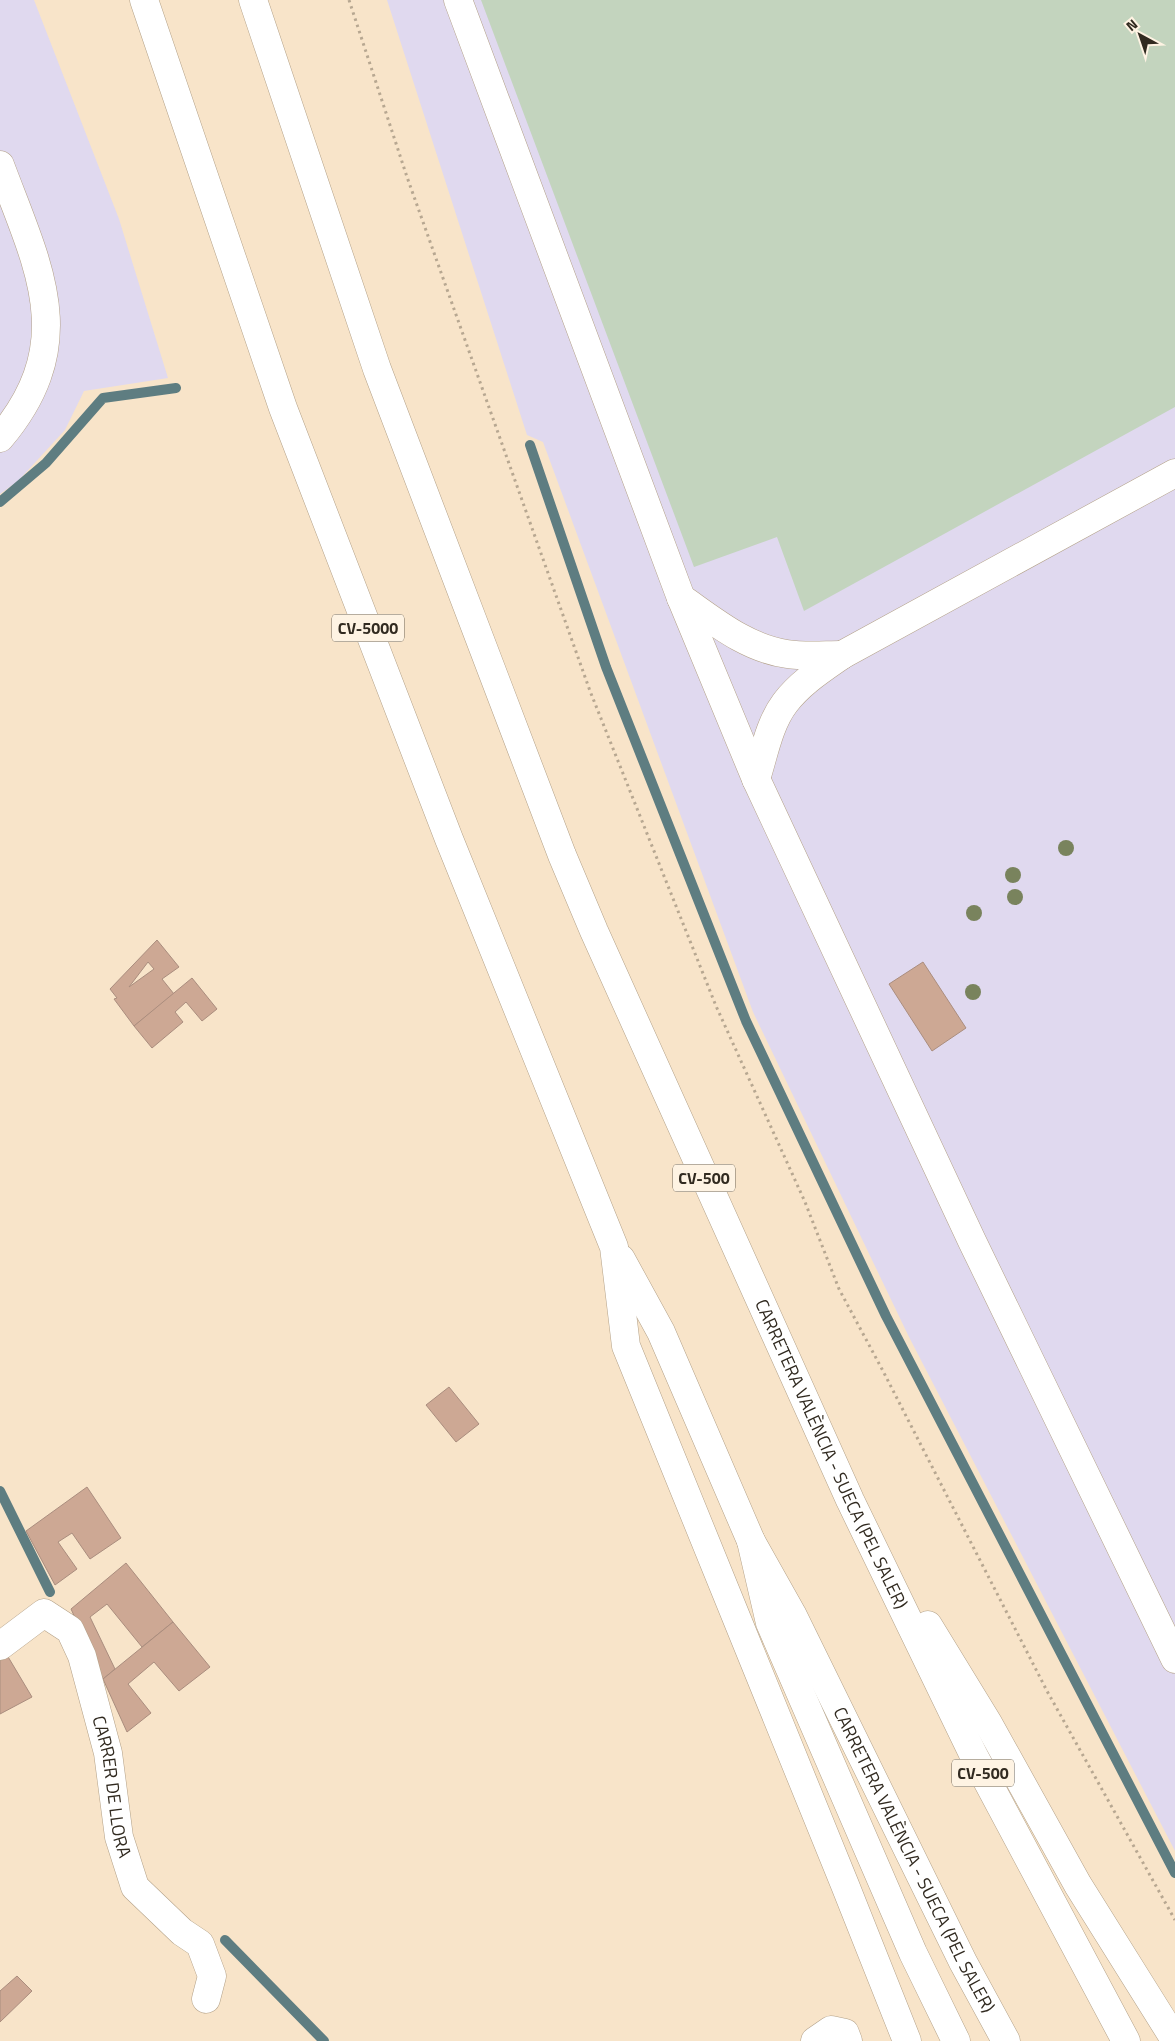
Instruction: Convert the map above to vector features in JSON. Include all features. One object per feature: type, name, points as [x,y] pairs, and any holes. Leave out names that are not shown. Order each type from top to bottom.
[{"type":"main road","name":"CV-5000","points":[[144,0],[283,408],[449,839],[614,1247]]},
{"type":"main road","name":"CARRETERA VALÈNCIA - SUECA (PEL SALER)","points":[[253,0],[377,369],[562,855],[614,976],[850,1500],[974,1756],[1126,2041]]},
{"type":"main road","points":[[458,0],[681,598],[756,779],[968,1232],[1166,1624],[1175,1659]]},
{"type":"main road","points":[[0,165],[35,261],[42,283],[47,312],[45,343],[38,373],[29,397],[14,421],[0,438]]},
{"type":"main road","points":[[756,779],[773,725],[784,703],[802,684],[842,655],[1175,473]]},
{"type":"main road","points":[[681,598],[740,638],[763,648],[788,654],[842,655]]},
{"type":"main road","name":"CARRETERA VALÈNCIA - SUECA (PEL SALER)","points":[[614,1247],[660,1332],[751,1541],[792,1614],[963,1962],[1006,2041]]},
{"type":"main road","points":[[614,1247],[626,1346],[838,1866],[907,2041]]},
{"type":"main road","points":[[850,1500],[988,1722],[1078,1885],[1175,2040]]},
{"type":"main road","points":[[751,1541],[770,1623],[913,1953],[956,2041]]},
{"type":"main road","name":"CARRER DE LLORA","points":[[0,1646],[44,1613],[70,1630],[82,1656],[108,1753],[120,1837],[136,1887],[182,1932],[200,1944],[212,1976],[206,1999]]},
{"type":"main road","points":[[815,2041],[831,2030],[845,2033],[848,2041]]},
{"type":"path","points":[[348,0],[407,176],[590,691],[716,1006],[805,1202],[839,1289],[1047,1691],[1175,1920]]},
{"type":"shaded area","points":[[0,0],[34,0],[119,219],[168,378],[84,391],[65,430],[18,481],[0,494]]},
{"type":"shaded area","points":[[387,0],[1175,0],[1175,1851],[909,1337],[753,1012],[543,442],[527,435]]},
{"type":"green space","points":[[481,0],[1175,0],[1175,407],[804,611],[777,537],[694,567]]},
{"type":"building","points":[[157,940],[179,967],[162,979],[174,994],[134,1026],[114,999],[117,998],[110,989]],"holes":[[[148,962],[154,969],[129,987]]]},
{"type":"building","points":[[923,962],[966,1028],[932,1051],[889,984]]},
{"type":"building","points":[[192,978],[217,1009],[202,1021],[186,1002],[175,1012],[183,1022],[152,1048],[134,1026]]},
{"type":"building","points":[[449,1387],[479,1424],[456,1442],[426,1405]]},
{"type":"building","points":[[87,1487],[121,1538],[90,1559],[72,1533],[58,1542],[77,1569],[55,1585],[26,1531]]},
{"type":"building","points":[[126,1563],[173,1622],[142,1647],[107,1604],[90,1617],[115,1669],[103,1679],[71,1609]]},
{"type":"building","points":[[173,1622],[210,1667],[179,1691],[154,1662],[128,1684],[151,1713],[127,1732],[103,1679]]},
{"type":"building","points":[[4,1650],[32,1697],[0,1714],[0,1653]]},
{"type":"building","points":[[17,1976],[32,1991],[0,2022],[0,1991]]},
{"type":"waterway","points":[[0,502],[46,463],[103,398],[176,388]]},
{"type":"waterway","points":[[530,445],[606,667],[746,1021],[886,1316],[1175,1873]]},
{"type":"waterway","points":[[0,1491],[50,1592]]},
{"type":"waterway","points":[[225,1940],[324,2041]]}]
